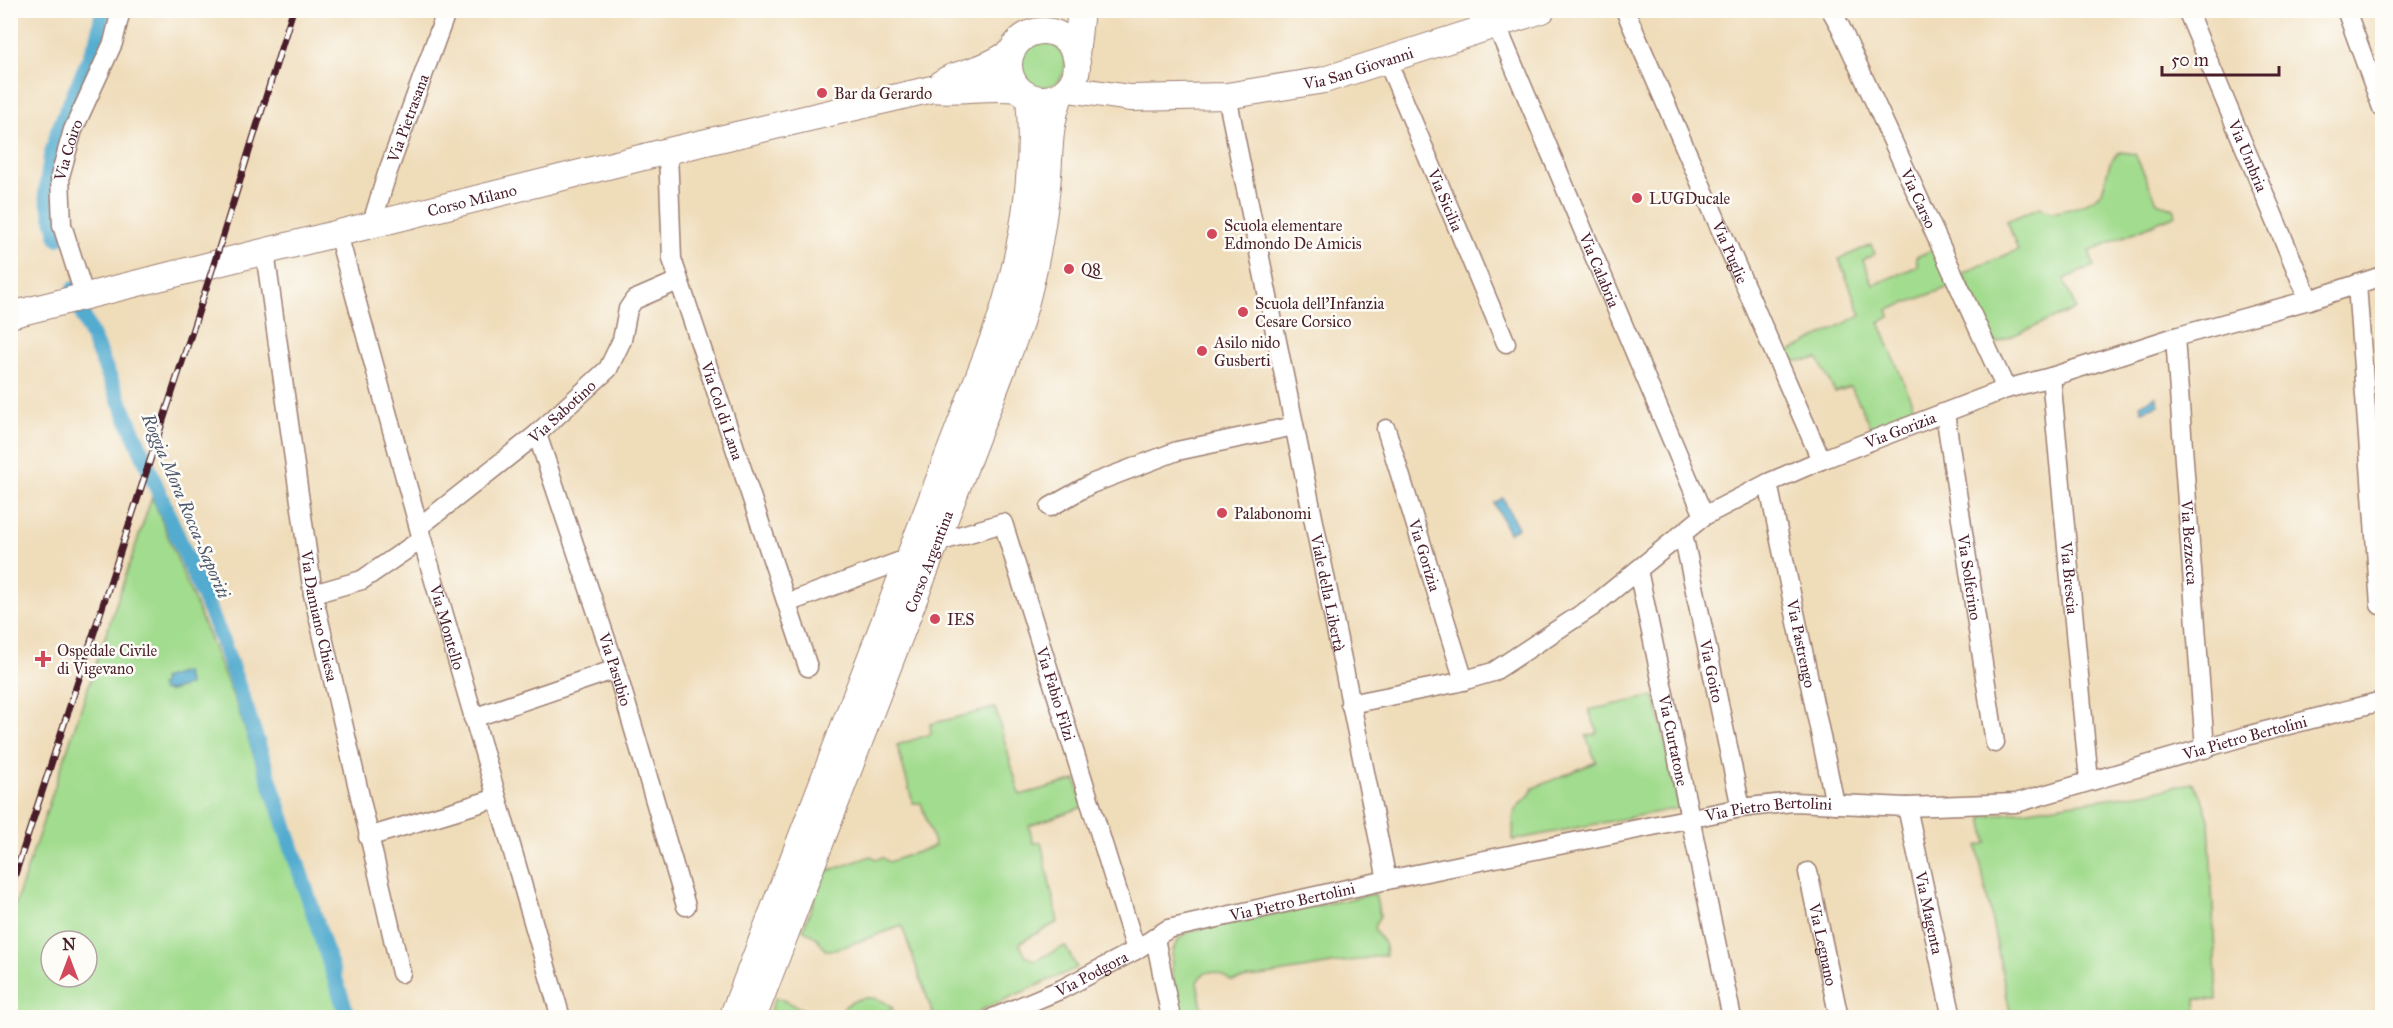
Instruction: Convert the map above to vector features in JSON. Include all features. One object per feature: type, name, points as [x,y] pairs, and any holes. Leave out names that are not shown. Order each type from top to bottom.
[{"type":"main road","points":[[1035,32],[1053,10]]},
{"type":"main road","points":[[1077,58],[1082,10]]},
{"type":"main road","name":"Via San Giovanni","points":[[1064,92],[1130,98],[1169,95],[1227,96],[1324,80],[1386,58],[1542,10]]},
{"type":"main road","points":[[1011,52],[1020,39],[1035,32],[1052,32],[1060,35],[1072,47],[1077,58]]},
{"type":"main road","name":"Corso Milano","points":[[932,89],[951,76],[978,68],[1011,52]]},
{"type":"main road","name":"Corso Argentina","points":[[753,1017],[922,551],[1012,284],[1026,217],[1031,138],[1024,93],[1009,72],[1011,52]]},
{"type":"main road","name":"Corso Argentina","points":[[732,1017],[922,551],[1006,358],[1030,289],[1044,218],[1052,117],[1064,92],[1076,76],[1077,58]]},
{"type":"main road","name":"Via San Giovanni","points":[[1077,58],[1115,82],[1169,95]]},
{"type":"main road","name":"Corso Milano","points":[[10,315],[668,151],[932,89],[954,91],[991,86],[1024,93]]},
{"type":"main road","points":[[1024,93],[1044,100],[1064,92]]},
{"type":"street","name":"Via Coiro","points":[[77,299],[62,225],[60,176],[73,130],[113,43],[121,10]]},
{"type":"street","name":"Via Pietrasana","points":[[371,226],[387,174],[447,10]]},
{"type":"street","name":"Via Puglie","points":[[1625,10],[1821,460]]},
{"type":"street","name":"Via Carso","points":[[1831,10],[1845,36],[2006,389]]},
{"type":"street","name":"Via Umbria","points":[[2187,10],[2309,300]]},
{"type":"street","points":[[2346,10],[2382,108]]},
{"type":"street","name":"Via Calabria","points":[[1496,24],[1704,516]]},
{"type":"street","name":"Via Sicilia","points":[[1386,58],[1506,343]]},
{"type":"street","name":"Viale della Libertà","points":[[1227,96],[1387,880]]},
{"type":"street","name":"Via Col di Lana","points":[[668,151],[672,259],[808,667]]},
{"type":"street","name":"Via Montello","points":[[338,234],[420,533],[561,1017]]},
{"type":"street","name":"Via Damiano Chiesa","points":[[265,252],[313,594],[401,973]]},
{"type":"street","name":"Via Gorizia","points":[[1350,704],[1464,681],[1492,672],[1592,607],[1704,516],[1768,483],[1821,460],[2006,389],[2051,377],[2175,336],[2309,300],[2382,276]]},
{"type":"street","name":"Via Sabotino","points":[[313,594],[362,580],[537,434],[608,369],[622,340],[628,309],[634,300],[678,281]]},
{"type":"street","points":[[2357,284],[2380,605]]},
{"type":"street","name":"Via Bezzecca","points":[[2175,336],[2205,748]]},
{"type":"street","name":"Via Brescia","points":[[2051,377],[2089,781]]},
{"type":"street","name":"Via Solferino","points":[[1945,413],[1995,743]]},
{"type":"street","points":[[1050,507],[1091,484],[1177,451],[1294,426]]},
{"type":"street","name":"Via Gorizia","points":[[1386,429],[1464,681]]},
{"type":"street","name":"Via Pasubio","points":[[537,434],[616,669],[686,906]]},
{"type":"street","name":"Via Pastrengo","points":[[1768,483],[1835,804]]},
{"type":"street","name":"Via Fabio Filzi","points":[[787,603],[922,551],[1003,524],[1136,950]]},
{"type":"street","name":"Via Goito","points":[[1683,534],[1741,808]]},
{"type":"street","name":"Via Curtatone","points":[[1638,570],[1732,1017]]},
{"type":"street","points":[[474,718],[616,669]]},
{"type":"street","name":"Via Pietro Bertolini","points":[[1155,938],[1168,929],[1387,880],[1741,808],[1792,802],[1907,807],[1968,807],[2016,803],[2205,748],[2382,701]]},
{"type":"street","points":[[368,837],[497,798]]},
{"type":"street","name":"Via Magenta","points":[[1907,807],[1952,1017]]},
{"type":"street","name":"Via Legnano","points":[[1808,872],[1839,1017]]},
{"type":"street","points":[[1155,938],[1171,1017]]},
{"type":"street","name":"Via Podgora","points":[[993,1017],[1062,989],[1155,938]]},
{"type":"green space","points":[[1043,43],[1059,49],[1065,65],[1059,81],[1043,87],[1027,81],[1021,65],[1027,49]]},
{"type":"green space","points":[[2121,152],[2135,154],[2157,202],[2173,209],[2176,215],[2089,251],[2094,266],[2064,279],[2076,309],[1993,344],[1963,273],[2018,250],[2007,221],[2040,207],[2049,212],[2055,212],[2082,205],[2096,197],[2104,186],[2111,161]]},
{"type":"green space","points":[[1871,245],[1875,254],[1863,260],[1873,285],[1918,266],[1916,257],[1935,249],[1952,286],[1888,310],[1890,317],[1879,322],[1915,410],[1872,429],[1851,387],[1835,392],[1818,359],[1788,363],[1785,354],[1861,315],[1839,259]]},
{"type":"green space","points":[[152,497],[237,706],[340,1017],[41,1018],[11,1011],[11,917]]},
{"type":"green space","points":[[1655,696],[1679,808],[1513,840],[1516,809],[1529,796],[1533,788],[1596,762],[1586,736],[1595,734],[1597,731],[1589,710]]},
{"type":"green space","points":[[995,708],[1020,795],[1076,780],[1083,807],[1029,826],[1033,843],[1041,842],[1058,922],[1019,943],[1025,955],[1034,961],[1065,946],[1077,968],[981,1010],[973,1017],[934,1017],[902,926],[835,950],[825,950],[818,939],[803,929],[825,872],[871,856],[876,859],[883,858],[889,862],[935,846],[921,803],[913,803],[897,745],[931,734],[930,724]]},
{"type":"green space","points":[[2192,783],[2201,795],[2209,820],[2217,1000],[2196,999],[2197,1017],[2011,1017],[1977,846],[1987,843],[1982,817],[2150,792]]},
{"type":"green space","points":[[1375,894],[1380,916],[1374,929],[1385,945],[1386,955],[1231,981],[1218,973],[1208,972],[1197,982],[1204,1018],[1182,1017],[1174,982],[1172,957],[1181,938],[1191,931]]},
{"type":"green space","points":[[776,997],[825,1017],[768,1017]]},
{"type":"green space","points":[[867,998],[884,1001],[893,1009],[882,1013],[883,1017],[830,1017],[855,1000]]},
{"type":"water","points":[[2156,396],[2159,405],[2142,411],[2140,405]]},
{"type":"water","points":[[1503,498],[1518,528],[1509,533],[1494,503]]},
{"type":"water","points":[[185,672],[189,685],[167,692],[167,690],[162,691],[160,685],[163,683],[162,679]]},
{"type":"waterway","name":"Roggia Mora Rocca-Saporiti","points":[[58,238],[46,193],[51,157],[58,131],[97,41],[103,10]]},
{"type":"waterway","name":"Roggia Mora Rocca-Saporiti","points":[[74,289],[84,318],[220,635],[348,1018]]},
{"type":"railway","points":[[10,890],[214,264],[293,10]]},
{"type":"place","name":"Bar da Gerardo","points":[[822,93]]},
{"type":"place","name":"LUGDucale","points":[[1637,198]]},
{"type":"place","name":"Scuola elementare Edmondo De Amicis","points":[[1212,234]]},
{"type":"place","name":"Q8","points":[[1069,269]]},
{"type":"place","name":"Scuola dell'Infanzia Cesare Corsico","points":[[1243,312]]},
{"type":"place","name":"Asilo nido Gusberti","points":[[1202,351]]},
{"type":"place","name":"Palabonomi","points":[[1222,513]]},
{"type":"place","name":"IES","points":[[935,619]]},
{"type":"place","name":"Ospedale Civile di Vigevano","points":[[43,659]]}]
